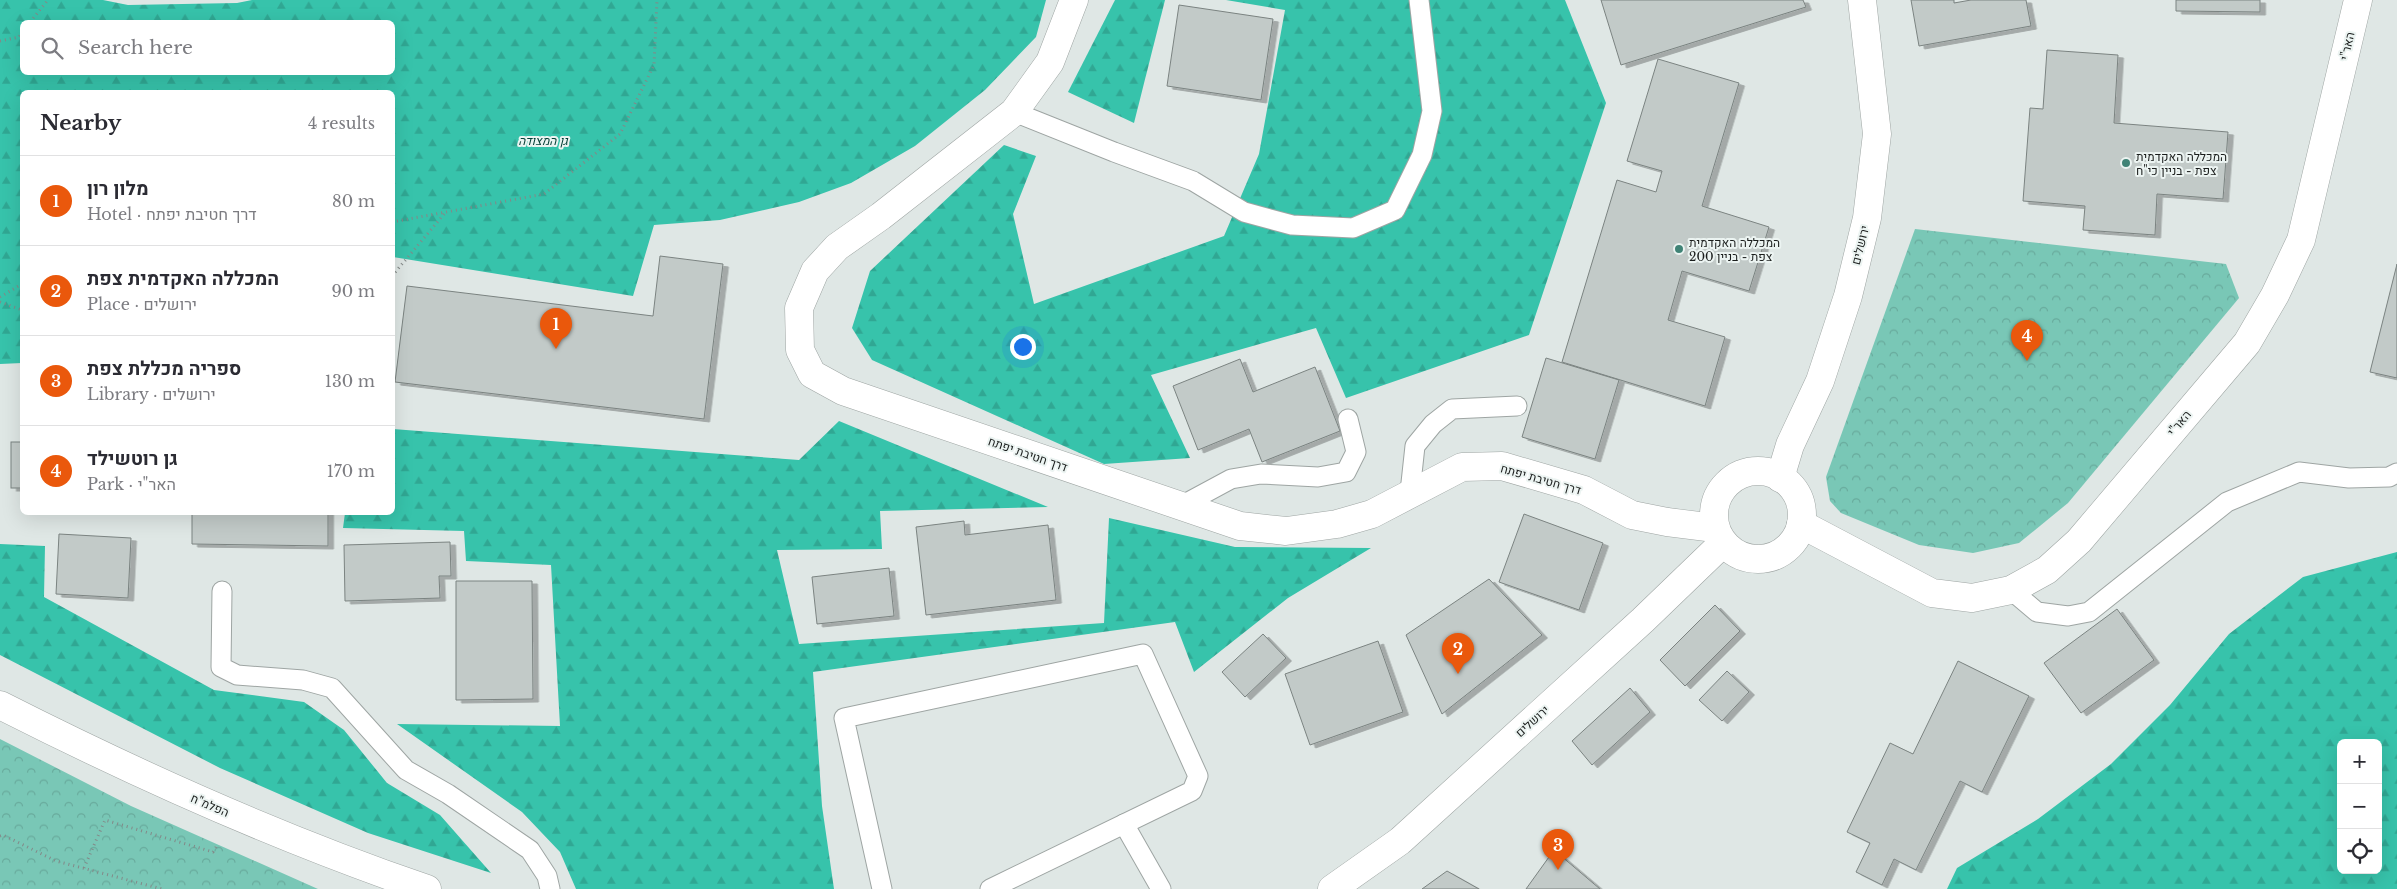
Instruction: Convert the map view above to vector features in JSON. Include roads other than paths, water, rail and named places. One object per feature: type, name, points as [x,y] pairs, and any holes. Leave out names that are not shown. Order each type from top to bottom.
[{"type":"street","name":"דרך חטיבת יפתח","points":[[1074,0],[1050,62],[1014,112],[881,216],[837,247],[815,272],[799,308],[800,350],[812,374],[843,391],[1179,507],[1240,526],[1286,530],[1337,524],[1372,514],[1410,492],[1462,467],[1502,466],[1584,490],[1632,515],[1719,536]]},
{"type":"street","name":"ירושלים","points":[[1780,478],[1790,445],[1820,381],[1848,296],[1867,218],[1877,134],[1862,0]]},
{"type":"street","name":"האר\"י","points":[[1801,524],[1932,594],[1972,598],[2011,590],[2047,570],[2079,541],[2247,343],[2275,295],[2301,240],[2358,0]]},
{"type":"street","points":[[1750,472],[1765,472],[1787,482],[1796,494],[1801,508],[1801,524],[1796,538],[1779,554],[1764,559],[1749,559],[1735,553],[1719,536],[1713,513],[1717,498],[1724,487],[1736,477],[1750,472]]},
{"type":"street","name":"ירושלים","points":[[1332,889],[1400,841],[1643,620],[1719,536]]},
{"type":"street","name":"הפלמ\"ח","points":[[0,705],[88,750],[239,817],[362,867],[427,889]]},
{"type":"lane","points":[[1014,112],[1193,181],[1244,212],[1292,225],[1353,228],[1395,210],[1422,155],[1432,111],[1419,0]]},
{"type":"lane","points":[[1410,492],[1415,446],[1433,424],[1452,409],[1517,406]]},
{"type":"lane","points":[[1179,507],[1231,479],[1262,474],[1318,477],[1346,472],[1356,452],[1348,418]]},
{"type":"lane","points":[[2011,590],[2037,612],[2068,616],[2089,612],[2227,502],[2299,472],[2349,478],[2389,477],[2397,473]]},
{"type":"lane","points":[[222,591],[221,667],[237,675],[303,680],[332,688],[406,770],[448,794],[530,850],[547,876],[550,889]]},
{"type":"lane","points":[[882,889],[844,718],[1143,654],[1198,776],[1192,792],[990,889]]},
{"type":"lane","points":[[1124,824],[1161,889]]},
{"type":"place","name":"המכללה האקדמית צפת - בניין כי\"ח","points":[[2126,163]]},
{"type":"place","name":"המכללה האקדמית צפת - בניין 200","points":[[1679,249]]},
{"type":"place","name":"מלון רון","points":[[556,349]]},
{"type":"place","name":"גן רוטשילד","points":[[2027,361]]},
{"type":"place","name":"המכללה האקדמית צפת","points":[[1458,674]]},
{"type":"place","name":"ספריה מכללת צפת","points":[[1558,870]]},
{"type":"park label","name":"גן המצודה","points":[[543,140]]}]
